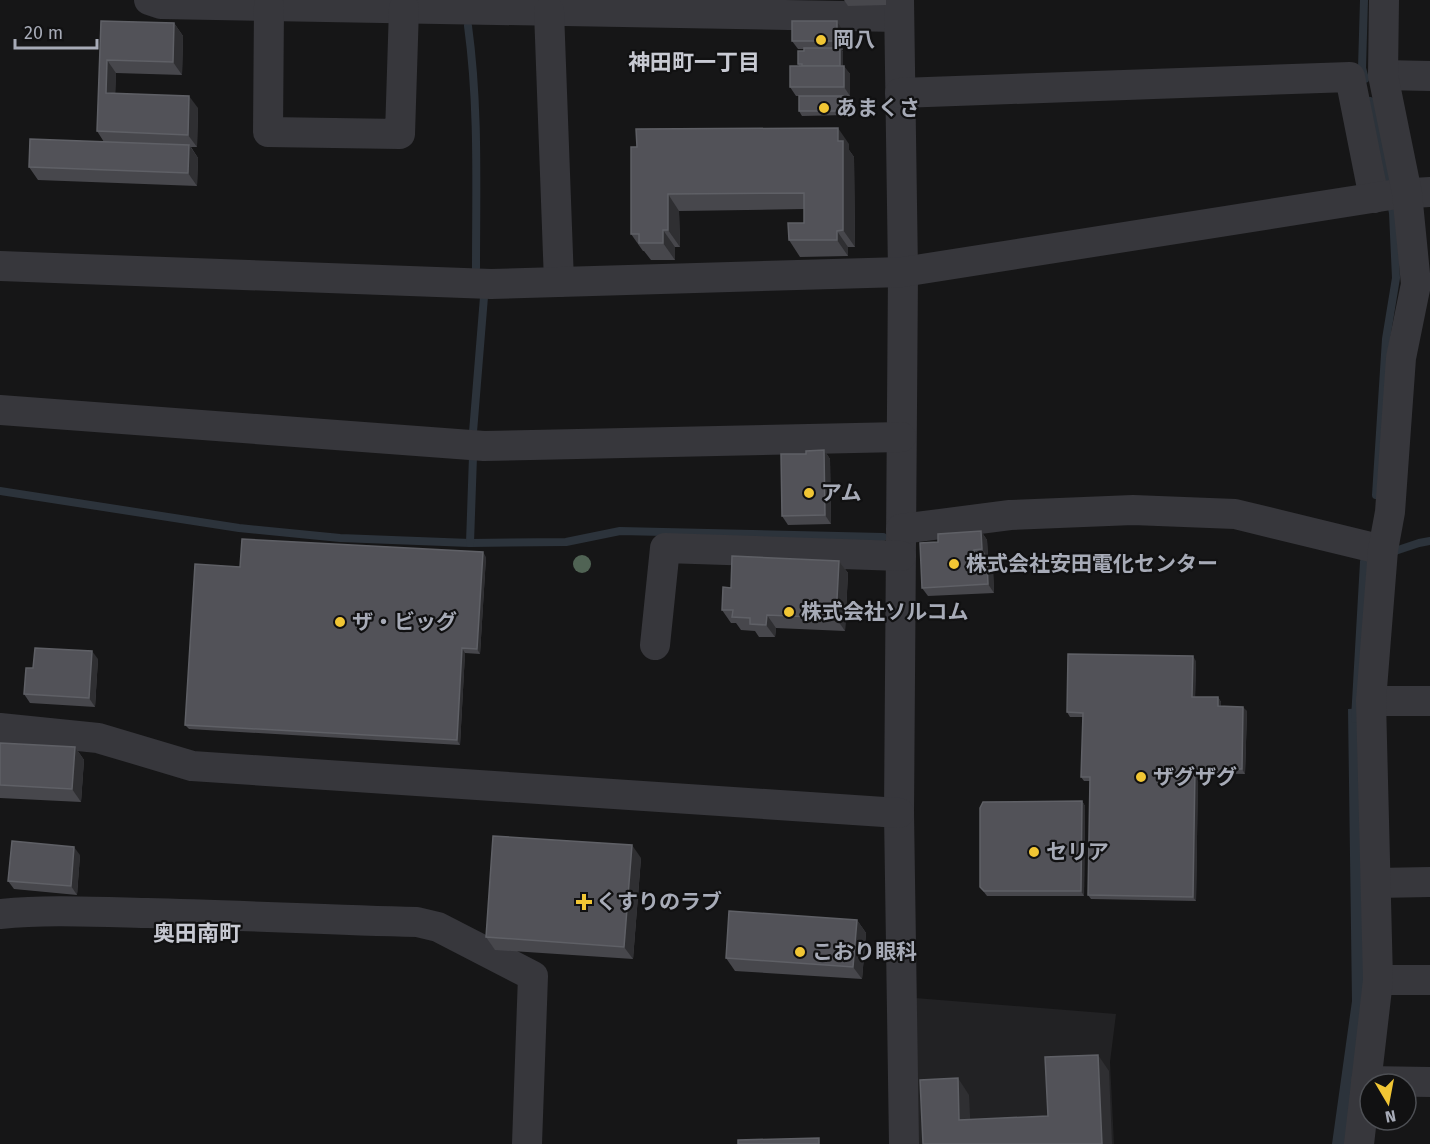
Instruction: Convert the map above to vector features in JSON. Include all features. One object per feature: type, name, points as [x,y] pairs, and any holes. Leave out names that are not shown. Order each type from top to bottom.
[{"type":"street","points":[[148,0],[161,4],[269,6],[319,3],[404,8],[549,11],[899,8],[903,272],[899,813],[904,1144]]},
{"type":"street","points":[[1367,1072],[1378,980],[1371,701],[1377,551],[1390,512],[1401,358],[1416,284],[1399,195],[1383,75],[1384,0]]},
{"type":"street","points":[[269,6],[268,132],[400,134],[404,8]]},
{"type":"street","points":[[549,11],[559,282]]},
{"type":"street","points":[[1383,75],[1430,76]]},
{"type":"street","points":[[900,93],[1350,77],[1399,195]]},
{"type":"street","points":[[0,266],[491,284],[903,272],[1399,195]]},
{"type":"street","points":[[0,410],[484,446],[901,437]]},
{"type":"street","points":[[655,645],[665,548],[901,542],[1010,515],[1133,510],[1235,514],[1377,551]]},
{"type":"street","points":[[1371,701],[1430,702]]},
{"type":"street","points":[[0,728],[98,738],[192,766],[899,813]]},
{"type":"street","points":[[1376,883],[1430,882]]},
{"type":"street","points":[[0,914],[34,910],[239,915],[278,919],[417,922],[438,927],[533,976],[527,1144]]},
{"type":"street","points":[[1378,980],[1430,980]]},
{"type":"shaded area","points":[[1365,708],[1366,983],[1350,1144],[1332,1144],[1352,1001],[1348,709]]},
{"type":"shaded area","points":[[915,998],[1116,1014],[1110,1062],[1114,1144],[916,1144]]},
{"type":"building","points":[[101,21],[174,23],[173,62],[107,60],[106,93],[189,96],[188,135],[97,131]]},
{"type":"building","points":[[792,21],[837,21],[837,41],[792,41]]},
{"type":"building","points":[[804,48],[840,48],[840,66],[802,66],[798,64],[798,51],[804,51]]},
{"type":"building","points":[[790,66],[844,66],[844,87],[790,87]]},
{"type":"building","name":"あまくさ","points":[[799,96],[843,96],[844,111],[799,111]]},
{"type":"building","points":[[838,128],[838,141],[843,141],[843,230],[837,231],[837,240],[789,240],[788,223],[804,223],[804,193],[668,194],[668,230],[663,230],[663,243],[639,243],[639,234],[631,234],[631,147],[637,147],[636,129]]},
{"type":"building","points":[[30,139],[189,145],[188,173],[29,167]]},
{"type":"building","name":"アム","points":[[824,450],[825,515],[782,516],[781,454],[806,454],[806,451]]},
{"type":"building","name":"株式会社安田電化センター","points":[[981,531],[982,549],[974,550],[975,561],[987,561],[988,584],[922,588],[920,543],[938,542],[938,534]]},
{"type":"building","points":[[242,539],[483,552],[477,649],[462,648],[457,740],[185,725],[195,564],[240,567]]},
{"type":"building","name":"株式会社ソルコム","points":[[732,556],[839,561],[836,618],[767,615],[766,625],[750,624],[750,618],[732,617],[733,610],[722,610],[723,587],[731,588]]},
{"type":"building","points":[[35,648],[92,651],[89,698],[24,694],[26,668],[33,668]]},
{"type":"building","name":"ザグザグ","points":[[1068,654],[1193,656],[1192,697],[1218,697],[1218,706],[1243,707],[1242,769],[1195,769],[1193,897],[1088,895],[1090,777],[1081,777],[1083,713],[1067,712]]},
{"type":"building","points":[[0,743],[75,747],[72,789],[0,785]]},
{"type":"building","name":"セリア","points":[[1082,801],[1081,891],[984,891],[980,887],[980,808],[983,802]]},
{"type":"building","points":[[493,836],[632,845],[624,947],[486,937]]},
{"type":"building","points":[[12,841],[74,847],[71,886],[8,881]]},
{"type":"building","name":"こおり眼科","points":[[729,911],[857,920],[853,967],[726,958]]},
{"type":"building","points":[[1098,1055],[1102,1144],[923,1144],[920,1080],[958,1078],[959,1120],[1048,1116],[1045,1057]]},
{"type":"building","points":[[819,1138],[819,1144],[738,1144],[738,1140]]},
{"type":"waterway","points":[[1364,0],[1362,68],[1365,79]]},
{"type":"waterway","points":[[468,26],[474,86],[476,268]]},
{"type":"waterway","points":[[1370,101],[1393,213],[1396,278],[1386,339],[1376,495]]},
{"type":"waterway","points":[[473,432],[484,297]]},
{"type":"waterway","points":[[470,543],[473,456]]},
{"type":"waterway","points":[[0,491],[239,528],[340,538],[470,543],[566,542],[620,531],[883,537]]},
{"type":"waterway","points":[[1389,553],[1430,541]]},
{"type":"waterway","points":[[1355,719],[1364,562],[1367,552]]},
{"type":"place","name":"岡八","points":[[821,40]]},
{"type":"place","name":"あまくさ","points":[[824,108]]},
{"type":"place","name":"アム","points":[[809,493]]},
{"type":"place","name":"株式会社安田電化センター","points":[[954,564]]},
{"type":"place","name":"株式会社ソルコム","points":[[789,612]]},
{"type":"place","name":"ザ・ビッグ","points":[[340,622]]},
{"type":"place","name":"ザグザグ","points":[[1141,777]]},
{"type":"place","name":"セリア","points":[[1034,852]]},
{"type":"place","name":"くすりのラブ","points":[[584,902]]},
{"type":"place","name":"こおり眼科","points":[[800,952]]},
{"type":"district","name":"神田町一丁目","points":[[694,62]]},
{"type":"district","name":"奥田南町","points":[[197,933]]}]
